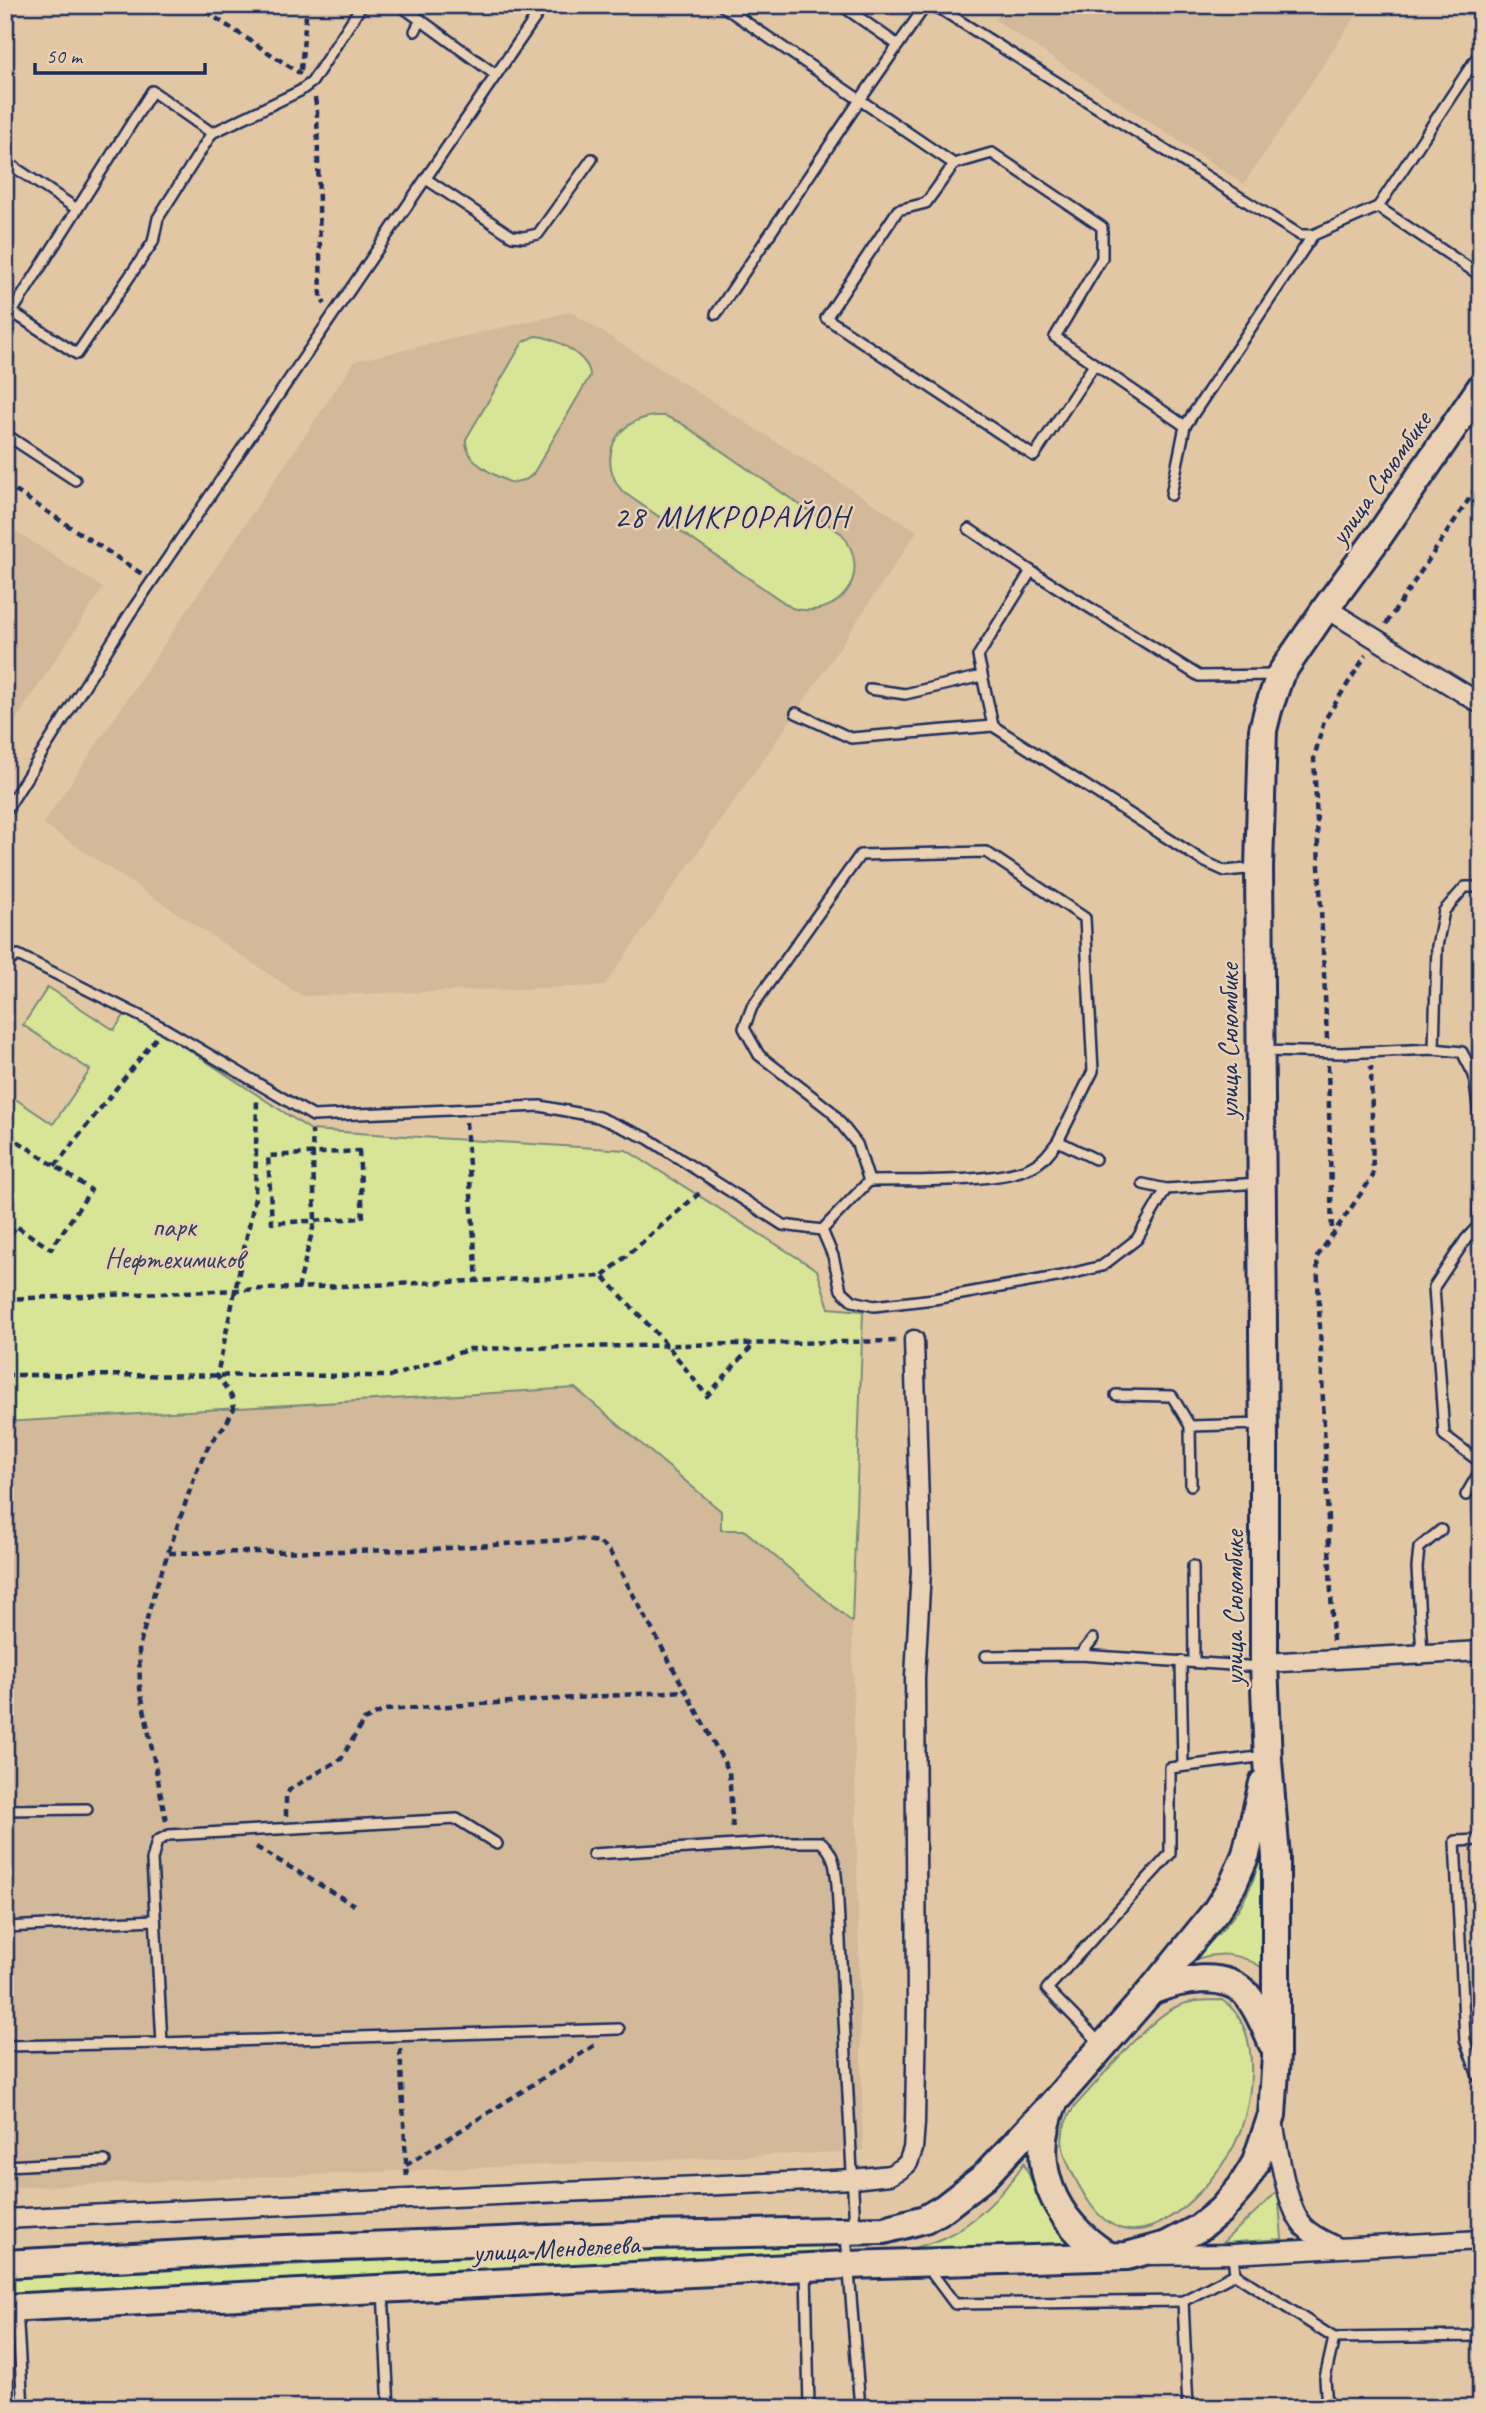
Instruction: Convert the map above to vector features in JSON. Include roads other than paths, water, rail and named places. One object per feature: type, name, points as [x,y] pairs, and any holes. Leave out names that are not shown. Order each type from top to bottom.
[{"type":"street","name":"улица Сююмбике","points":[[1268,1758],[1264,1665],[1259,1051],[1259,868],[1263,730],[1280,675],[1481,387]]},
{"type":"street","points":[[1326,608],[1481,704]]},
{"type":"street","points":[[5,2219],[853,2179],[890,2175],[908,2163],[913,2149],[915,2123],[915,1676],[921,1570],[914,1340]]},
{"type":"street","points":[[1264,1665],[1481,1651]]},
{"type":"street","points":[[1268,1758],[1247,1854],[1233,1884],[1216,1911],[1151,1991],[1054,2102],[1046,2121],[1041,2152],[1045,2176],[1059,2207],[1082,2236],[1118,2256],[1233,2254],[1481,2241]]},
{"type":"street","points":[[1118,2256],[1167,2245],[1199,2228],[1221,2210],[1241,2188],[1255,2164],[1272,2115],[1276,2056],[1276,1857],[1268,1758]]},
{"type":"street","points":[[1151,1991],[1188,1979],[1214,1980],[1240,1989],[1247,1994],[1258,2012],[1276,2056]]},
{"type":"street","name":"улица Менделеева","points":[[5,2264],[259,2250],[653,2235],[884,2230],[925,2220],[944,2208],[984,2177],[1054,2102]]},
{"type":"street","points":[[1272,2115],[1292,2205],[1302,2225],[1317,2237],[1341,2248]]},
{"type":"street","name":"улица Менделеева","points":[[11,2308],[849,2265],[1118,2256]]},
{"type":"lane","points":[[212,133],[152,91],[12,312],[77,354],[153,242],[158,218],[212,133],[300,91],[312,82],[362,5]]},
{"type":"lane","points":[[400,5],[496,75]]},
{"type":"lane","points":[[5,811],[152,581],[544,5]]},
{"type":"lane","points":[[721,5],[954,164]]},
{"type":"lane","points":[[841,5],[898,45]]},
{"type":"lane","points":[[716,314],[926,5]]},
{"type":"lane","points":[[934,5],[1300,235],[1313,235],[1378,207],[1481,51]]},
{"type":"lane","points":[[415,31],[421,20]]},
{"type":"lane","points":[[1094,365],[1034,456],[826,318],[898,210],[926,203],[954,164],[992,153],[1102,227],[1102,258],[1055,337],[1185,426]]},
{"type":"lane","points":[[426,178],[512,236],[524,237],[538,234],[592,159]]},
{"type":"lane","points":[[5,161],[78,209]]},
{"type":"lane","points":[[1378,207],[1481,276]]},
{"type":"lane","points":[[1171,495],[1185,426],[1313,235]]},
{"type":"lane","points":[[5,434],[75,480]]},
{"type":"lane","points":[[970,529],[1031,571],[1199,677],[1280,675]]},
{"type":"lane","points":[[993,726],[978,656],[1031,571]]},
{"type":"lane","points":[[870,690],[905,694],[982,676]]},
{"type":"lane","points":[[796,713],[851,738],[993,726],[1203,861],[1225,871],[1259,868]]},
{"type":"lane","points":[[822,1230],[869,1181],[1002,1176],[1031,1168],[1045,1157],[1058,1141],[1093,1071],[1085,918],[986,852],[860,855],[752,1007],[744,1028],[760,1055],[831,1111],[857,1144],[869,1181]]},
{"type":"lane","points":[[1434,1049],[1437,946],[1444,911],[1465,887],[1481,887]]},
{"type":"lane","points":[[5,964],[18,955],[164,1028],[313,1116],[540,1106],[598,1117],[647,1138],[783,1225],[822,1230]]},
{"type":"lane","points":[[1259,1051],[1371,1052],[1434,1049],[1462,1052],[1474,1075],[1481,1131]]},
{"type":"lane","points":[[1058,1141],[1095,1159]]},
{"type":"lane","points":[[1481,1165],[1479,1227],[1466,1239],[1434,1287],[1444,1435],[1481,1463]]},
{"type":"lane","points":[[1143,1184],[1167,1189],[1260,1183]]},
{"type":"lane","points":[[822,1230],[833,1256],[841,1290],[853,1301],[874,1307],[1062,1276],[1102,1266],[1137,1239],[1167,1189]]},
{"type":"lane","points":[[1116,1395],[1172,1396],[1190,1426],[1191,1485]]},
{"type":"lane","points":[[1190,1426],[1264,1424]]},
{"type":"lane","points":[[1466,1495],[1481,1469]]},
{"type":"lane","points":[[1422,1654],[1417,1568],[1419,1548],[1441,1530]]},
{"type":"lane","points":[[1193,1566],[1194,1662]]},
{"type":"lane","points":[[1080,1655],[1093,1639]]},
{"type":"lane","points":[[986,1656],[1080,1655],[1264,1665]]},
{"type":"lane","points":[[1181,1661],[1183,1766]]},
{"type":"lane","points":[[1102,2046],[1047,1989],[1170,1854],[1170,1768],[1268,1758]]},
{"type":"lane","points":[[5,1810],[87,1808]]},
{"type":"lane","points":[[162,2043],[152,1860],[158,1841],[169,1835],[457,1819],[497,1844]]},
{"type":"lane","points":[[1481,1840],[1455,1841],[1465,2040],[1478,2076],[1481,2076]]},
{"type":"lane","points":[[593,1854],[821,1842],[834,1858],[853,2179],[849,2265],[860,2408]]},
{"type":"lane","points":[[5,1927],[155,1920]]},
{"type":"lane","points":[[5,2046],[619,2029]]},
{"type":"lane","points":[[5,2166],[105,2161]]},
{"type":"lane","points":[[1233,2254],[1235,2274]]},
{"type":"lane","points":[[925,2264],[955,2304],[1183,2301],[1235,2274]]},
{"type":"lane","points":[[806,2268],[809,2408]]},
{"type":"lane","points":[[1235,2274],[1334,2338],[1481,2336]]},
{"type":"lane","points":[[383,2288],[389,2408]]},
{"type":"lane","points":[[1183,2301],[1188,2408]]},
{"type":"lane","points":[[11,2308],[23,2408]]},
{"type":"lane","points":[[1327,2408],[1325,2378],[1334,2338]]},
{"type":"district","name":"28 МИКРОРАЙОН","points":[[732,516]]},
{"type":"park label","name":"парк Нефтехимиков","points":[[174,1242]]}]
